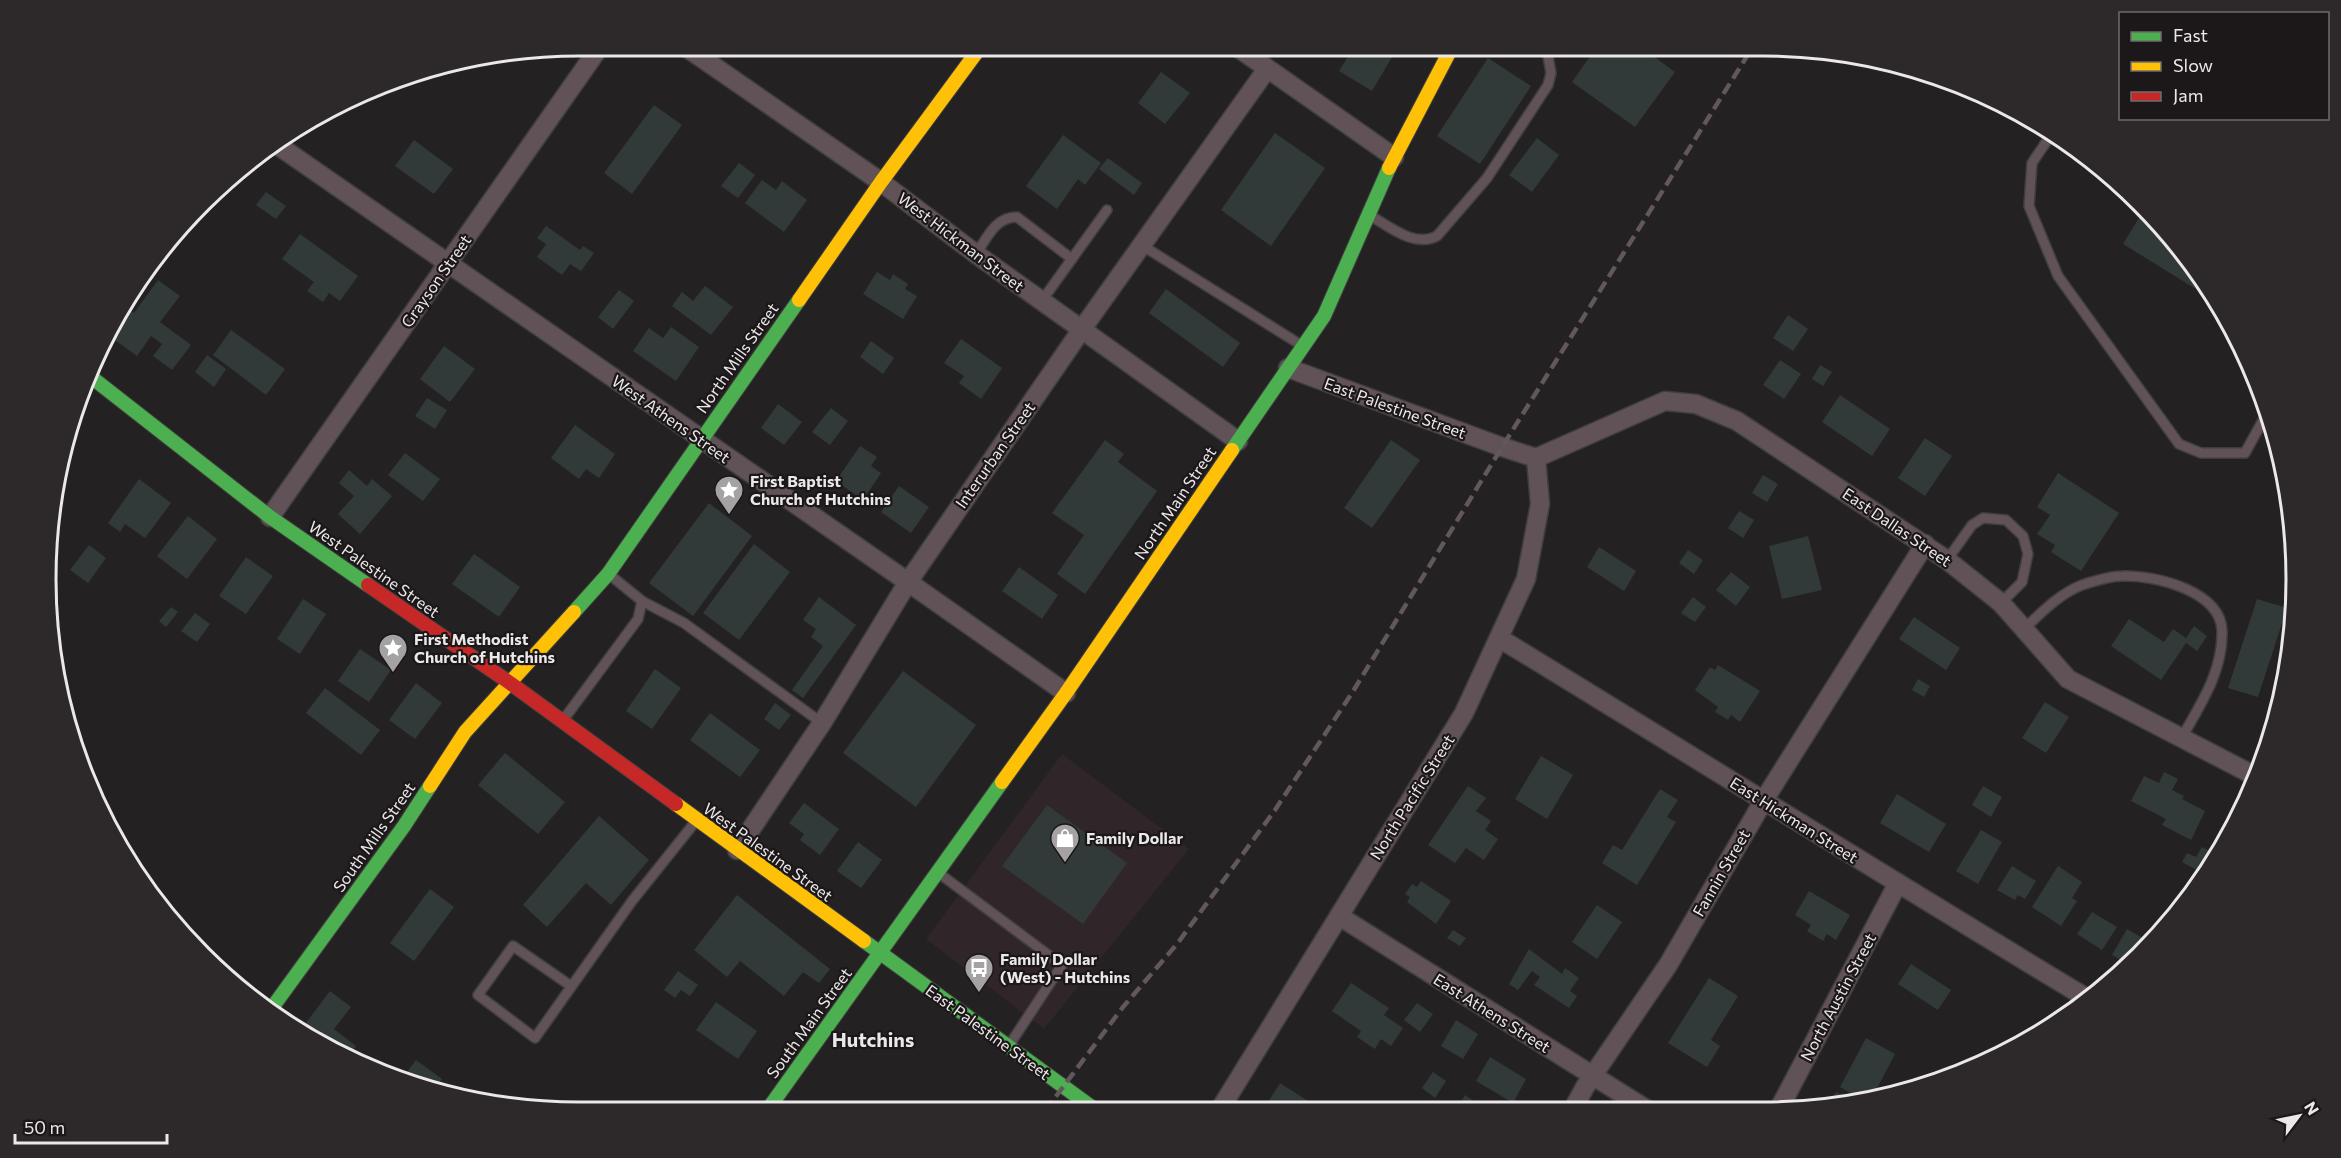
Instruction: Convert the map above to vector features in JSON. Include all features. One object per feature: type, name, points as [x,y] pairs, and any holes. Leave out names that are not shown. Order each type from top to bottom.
[{"type":"street","name":"Grayson Street","points":[[270,517],[593,56]]},
{"type":"street","name":"West Hickman Street","points":[[699,56],[881,182],[1041,302],[1238,441]]},
{"type":"street","name":"North Mills Street","points":[[510,683],[608,574],[881,182],[974,56]]},
{"type":"street","points":[[1249,56],[1394,157]]},
{"type":"street","name":"North Main Street","points":[[880,954],[1066,693],[1324,316],[1394,157],[1446,56]]},
{"type":"street","name":"Interurban Street","points":[[737,850],[822,723],[908,582],[1082,329],[1267,69]]},
{"type":"street","name":"West Athens Street","points":[[282,148],[1066,693]]},
{"type":"street","name":"East Palestine Street","points":[[1288,368],[1536,458]]},
{"type":"street","name":"West Palestine Street","points":[[95,380],[270,517],[510,683],[880,954]]},
{"type":"street","name":"East Dallas Street","points":[[1536,458],[1665,401],[1696,404],[1737,422],[1947,560],[2001,603],[2068,679],[2248,772]]},
{"type":"street","name":"North Pacific Street","points":[[1225,1102],[1464,713],[1526,579],[1540,504],[1536,458]]},
{"type":"street","name":"Fannin Street","points":[[1577,1102],[1668,965],[1764,800],[1925,544]]},
{"type":"street","name":"East Hickman Street","points":[[1499,638],[1764,800],[1897,885],[2081,994]]},
{"type":"street","name":"South Mills Street","points":[[275,1004],[404,826],[465,732],[510,683]]},
{"type":"street","name":"North Austin Street","points":[[1783,1101],[1897,885]]},
{"type":"street","name":"East Athens Street","points":[[1339,916],[1635,1102]]},
{"type":"street","name":"East Palestine Street","points":[[880,954],[1084,1102]]},
{"type":"street","name":"South Main Street","points":[[773,1102],[880,954]]},
{"type":"lane","points":[[1368,215],[1416,240],[1428,241],[1437,236],[1487,177],[1548,86],[1551,73],[1548,56]]},
{"type":"lane","points":[[2047,140],[2032,163],[2029,206],[2058,276],[2179,444],[2201,453],[2245,453],[2261,422]]},
{"type":"lane","points":[[1041,302],[1107,210]]},
{"type":"lane","points":[[976,254],[998,222],[1008,217],[1017,218],[1072,259]]},
{"type":"lane","points":[[1143,246],[1303,347]]},
{"type":"lane","points":[[1947,560],[1972,525],[1983,518],[2007,520],[2023,536],[2028,554],[2022,582],[2001,603]]},
{"type":"lane","points":[[608,574],[642,601],[684,623],[822,723]]},
{"type":"lane","points":[[2024,629],[2065,594],[2082,585],[2121,576],[2152,578],[2180,586],[2207,600],[2218,615],[2222,630],[2215,678],[2182,737]]},
{"type":"lane","points":[[562,722],[638,619],[642,601]]},
{"type":"lane","points":[[571,986],[513,946],[478,995],[535,1038],[632,901],[696,820]]},
{"type":"lane","points":[[938,873],[1062,965],[1008,1046]]},
{"type":"shaded area","points":[[1062,754],[1189,849],[1044,1029],[926,939]]},
{"type":"building","points":[[1348,56],[1392,57],[1372,91],[1339,71]]},
{"type":"building","points":[[1590,56],[1653,56],[1675,72],[1635,127],[1572,82]]},
{"type":"building","points":[[1488,58],[1531,86],[1480,164],[1437,136]]},
{"type":"building","points":[[1161,72],[1190,93],[1165,124],[1138,103]]},
{"type":"building","points":[[654,105],[682,125],[632,194],[604,173]]},
{"type":"building","points":[[1275,133],[1325,168],[1271,246],[1221,210]]},
{"type":"building","points":[[1063,135],[1101,163],[1085,185],[1078,179],[1057,209],[1026,186]]},
{"type":"building","points":[[1537,138],[1559,155],[1532,192],[1509,175]]},
{"type":"building","points":[[414,140],[453,169],[434,194],[395,166]]},
{"type":"building","points":[[1108,158],[1142,183],[1134,195],[1099,169]]},
{"type":"building","points":[[739,163],[755,175],[738,198],[721,186]]},
{"type":"building","points":[[762,180],[776,190],[782,181],[807,200],[784,232],[745,203]]},
{"type":"building","points":[[266,192],[286,206],[276,219],[256,205]]},
{"type":"building","points":[[2140,217],[2177,260],[2199,291],[2123,244]]},
{"type":"building","points":[[546,226],[580,250],[583,246],[594,253],[581,271],[570,264],[562,275],[537,257],[546,244],[537,238]]},
{"type":"building","points":[[300,234],[358,276],[340,301],[329,293],[323,302],[307,291],[314,282],[282,259]]},
{"type":"building","points":[[877,272],[890,280],[893,274],[908,284],[905,289],[917,296],[903,319],[863,294]]},
{"type":"building","points":[[158,280],[180,296],[160,322],[191,345],[172,370],[153,356],[162,344],[151,336],[137,356],[114,339],[130,310],[134,313]]},
{"type":"building","points":[[705,286],[733,307],[711,335],[672,306],[682,292],[693,301]]},
{"type":"building","points":[[1166,289],[1240,343],[1223,367],[1149,313]]},
{"type":"building","points":[[619,290],[634,301],[613,329],[598,317]]},
{"type":"building","points":[[1788,315],[1808,329],[1793,351],[1773,338]]},
{"type":"building","points":[[671,327],[699,347],[676,381],[633,351],[649,328],[663,338]]},
{"type":"building","points":[[231,330],[285,369],[266,395],[213,355]]},
{"type":"building","points":[[961,339],[1002,368],[981,399],[959,383],[964,376],[944,363]]},
{"type":"building","points":[[871,341],[894,358],[883,374],[860,357]]},
{"type":"building","points":[[444,346],[475,369],[450,402],[420,379]]},
{"type":"building","points":[[207,355],[226,369],[214,387],[195,372]]},
{"type":"building","points":[[1780,360],[1801,374],[1784,399],[1763,385]]},
{"type":"building","points":[[1820,365],[1832,372],[1823,386],[1812,379]]},
{"type":"building","points":[[1840,395],[1890,429],[1872,456],[1822,422]]},
{"type":"building","points":[[427,398],[447,410],[435,429],[415,416]]},
{"type":"building","points":[[778,404],[802,422],[784,445],[761,428]]},
{"type":"building","points":[[831,408],[848,421],[830,445],[812,432]]},
{"type":"building","points":[[575,425],[615,454],[599,478],[586,469],[579,479],[551,458]]},
{"type":"building","points":[[1925,438],[1952,456],[1925,496],[1898,478]]},
{"type":"building","points":[[1105,440],[1124,454],[1118,462],[1157,491],[1085,594],[1057,574],[1084,535],[1052,513]]},
{"type":"building","points":[[1391,440],[1420,460],[1372,528],[1344,508]]},
{"type":"building","points":[[860,446],[877,457],[871,466],[881,473],[863,500],[836,481]]},
{"type":"building","points":[[405,453],[440,479],[423,501],[388,475]]},
{"type":"building","points":[[349,470],[367,486],[372,479],[392,496],[360,534],[338,514],[354,496],[339,483]]},
{"type":"building","points":[[2058,473],[2119,513],[2081,571],[2051,552],[2055,545],[2037,534],[2050,515],[2037,507]]},
{"type":"building","points":[[1763,475],[1778,484],[1767,502],[1752,493]]},
{"type":"building","points":[[139,479],[171,503],[145,538],[125,524],[120,532],[108,523]]},
{"type":"building","points":[[899,486],[929,507],[911,533],[881,512]]},
{"type":"building","points":[[709,503],[752,536],[693,616],[649,583]]},
{"type":"building","points":[[1739,511],[1754,520],[1743,538],[1728,528]]},
{"type":"building","points":[[188,516],[217,539],[187,579],[157,556]]},
{"type":"building","points":[[1808,536],[1822,590],[1782,599],[1769,546]]},
{"type":"building","points":[[754,544],[790,572],[739,640],[703,613]]},
{"type":"building","points":[[89,545],[106,558],[88,583],[70,570]]},
{"type":"building","points":[[1599,547],[1636,571],[1624,591],[1587,567]]},
{"type":"building","points":[[1688,550],[1703,560],[1694,574],[1679,563]]},
{"type":"building","points":[[474,554],[520,587],[499,617],[452,584]]},
{"type":"building","points":[[246,557],[273,576],[246,614],[219,596]]},
{"type":"building","points":[[1019,567],[1058,595],[1042,619],[1002,591]]},
{"type":"building","points":[[1731,572],[1750,587],[1736,606],[1716,590]]},
{"type":"building","points":[[819,597],[856,625],[803,698],[792,690],[823,646],[811,637],[816,629],[803,620]]},
{"type":"building","points":[[1693,597],[1706,607],[1695,622],[1681,613]]},
{"type":"building","points":[[303,599],[326,614],[300,654],[277,639]]},
{"type":"building","points":[[2257,599],[2284,607],[2283,619],[2258,697],[2228,688]]},
{"type":"building","points":[[171,607],[178,612],[166,627],[159,621]]},
{"type":"building","points":[[195,613],[210,624],[197,642],[181,631]]},
{"type":"building","points":[[1914,617],[1960,648],[1946,670],[1899,639]]},
{"type":"building","points":[[2129,619],[2164,642],[2173,629],[2186,638],[2194,626],[2207,636],[2197,651],[2186,643],[2161,680],[2111,646]]},
{"type":"building","points":[[360,649],[391,670],[369,702],[338,681]]},
{"type":"building","points":[[1718,665],[1760,691],[1740,722],[1731,715],[1728,720],[1715,712],[1718,707],[1695,690],[1710,667],[1715,670]]},
{"type":"building","points":[[655,669],[681,688],[652,729],[626,711]]},
{"type":"building","points":[[903,671],[976,725],[916,807],[843,753]]},
{"type":"building","points":[[1918,679],[1930,686],[1924,697],[1912,690]]},
{"type":"building","points":[[416,683],[442,703],[415,739],[389,720]]},
{"type":"building","points":[[325,688],[380,730],[361,755],[306,713]]},
{"type":"building","points":[[2045,702],[2069,717],[2046,753],[2022,738]]},
{"type":"building","points":[[775,703],[791,715],[779,730],[764,719]]},
{"type":"building","points":[[710,713],[760,750],[740,777],[690,740]]},
{"type":"building","points":[[505,753],[565,802],[538,834],[478,785]]},
{"type":"building","points":[[1541,756],[1573,775],[1547,819],[1515,799]]},
{"type":"building","points":[[2164,772],[2178,779],[2172,790],[2184,796],[2182,799],[2205,811],[2191,840],[2162,825],[2166,819],[2131,801],[2144,776],[2159,783]]},
{"type":"building","points":[[1468,786],[1486,798],[1476,811],[1491,821],[1485,830],[1498,839],[1484,860],[1466,848],[1455,863],[1428,845]]},
{"type":"building","points":[[1983,786],[2002,797],[1991,817],[1972,805]]},
{"type":"building","points":[[1660,789],[1678,800],[1667,817],[1676,822],[1637,885],[1602,863],[1613,845],[1622,850]]},
{"type":"building","points":[[1897,794],[1946,824],[1929,852],[1880,823]]},
{"type":"building","points":[[804,803],[839,829],[820,855],[800,840],[804,834],[789,823]]},
{"type":"building","name":"Family Dollar","points":[[1047,805],[1127,863],[1083,924],[1002,866]]},
{"type":"building","points":[[599,816],[649,860],[611,905],[586,883],[547,927],[523,905]]},
{"type":"building","points":[[1981,830],[2002,842],[1978,884],[1956,871]]},
{"type":"building","points":[[858,842],[882,860],[861,888],[837,871]]},
{"type":"building","points":[[2202,847],[2209,851],[2197,870],[2182,862],[2187,853],[2196,857]]},
{"type":"building","points":[[2012,866],[2036,881],[2025,899],[2018,895],[2015,900],[1997,890]]},
{"type":"building","points":[[2058,866],[2082,882],[2072,898],[2077,901],[2061,926],[2032,907]]},
{"type":"building","points":[[1421,881],[1451,901],[1436,924],[1407,902],[1410,897],[1405,894],[1412,884],[1417,887]]},
{"type":"building","points":[[430,889],[454,907],[414,961],[390,943]]},
{"type":"building","points":[[1809,891],[1850,915],[1836,940],[1827,934],[1823,941],[1807,931],[1811,925],[1795,915]]},
{"type":"building","points":[[737,895],[830,969],[819,983],[803,972],[784,996],[740,961],[727,977],[694,950]]},
{"type":"building","points":[[1597,905],[1622,922],[1597,959],[1572,942]]},
{"type":"building","points":[[2092,912],[2117,927],[2102,950],[2077,934]]},
{"type":"building","points":[[2127,929],[2143,938],[2121,960],[2112,955]]},
{"type":"building","points":[[1453,930],[1466,938],[1460,946],[1447,938]]},
{"type":"building","points":[[1529,949],[1562,974],[1565,968],[1579,978],[1570,991],[1577,996],[1569,1008],[1534,985],[1540,977],[1532,971],[1518,990],[1509,984]]},
{"type":"building","points":[[1911,964],[1951,990],[1938,1010],[1898,984]]},
{"type":"building","points":[[678,971],[698,985],[690,996],[681,990],[675,998],[664,990]]},
{"type":"building","points":[[1709,978],[1738,996],[1711,1040],[1720,1046],[1707,1067],[1668,1043]]},
{"type":"building","points":[[1351,983],[1389,1008],[1384,1015],[1403,1028],[1391,1046],[1381,1039],[1375,1049],[1357,1037],[1361,1031],[1332,1011]]},
{"type":"building","points":[[330,991],[351,1007],[334,1029],[356,1046],[352,1051],[305,1024]]},
{"type":"building","points":[[716,1002],[757,1031],[738,1059],[696,1030]]},
{"type":"building","points":[[1417,1003],[1433,1014],[1420,1032],[1404,1020]]},
{"type":"building","points":[[1456,1020],[1478,1034],[1463,1059],[1441,1046]]},
{"type":"building","points":[[1866,1038],[1895,1054],[1877,1089],[1853,1094],[1840,1087]]},
{"type":"building","points":[[1490,1057],[1526,1079],[1514,1102],[1476,1081]]},
{"type":"building","points":[[416,1060],[442,1079],[439,1083],[406,1073]]},
{"type":"building","points":[[1433,1072],[1446,1081],[1435,1098],[1422,1088]]},
{"type":"building","points":[[1280,1083],[1310,1102],[1268,1102]]},
{"type":"building","points":[[1836,1092],[1843,1096],[1833,1097]]},
{"type":"building","points":[[1465,1095],[1475,1102],[1461,1102]]},
{"type":"railway","points":[[1052,1102],[1123,1007],[1177,944],[1275,810],[1352,693],[1502,447],[1747,56]]},
{"type":"traffic: fast","points":[[1232,450],[1324,316],[1389,168]]},
{"type":"traffic: fast","points":[[574,612],[608,574],[799,300]]},
{"type":"traffic: fast","points":[[95,380],[270,517],[368,585]]},
{"type":"traffic: fast","points":[[773,1102],[1002,782]]},
{"type":"traffic: fast","points":[[275,1004],[404,826],[430,786]]},
{"type":"traffic: fast","points":[[864,941],[1085,1102]]},
{"type":"traffic: slow","points":[[799,300],[881,182],[974,56]]},
{"type":"traffic: slow","points":[[1389,168],[1447,56]]},
{"type":"traffic: slow","points":[[1002,782],[1066,693],[1232,450]]},
{"type":"traffic: slow","points":[[430,786],[465,732],[574,612]]},
{"type":"traffic: slow","points":[[676,804],[864,941]]},
{"type":"traffic: jam","points":[[368,585],[510,683],[676,804]]},
{"type":"place","name":"First Baptist Church of Hutchins","points":[[729,516]]},
{"type":"place","name":"First Methodist Church of Hutchins","points":[[393,674]]},
{"type":"place","name":"Family Dollar","points":[[1065,864]]},
{"type":"place","name":"Family Dollar (West) - Hutchins","points":[[979,994]]},
{"type":"district","name":"Hutchins","points":[[873,1040]]}]
